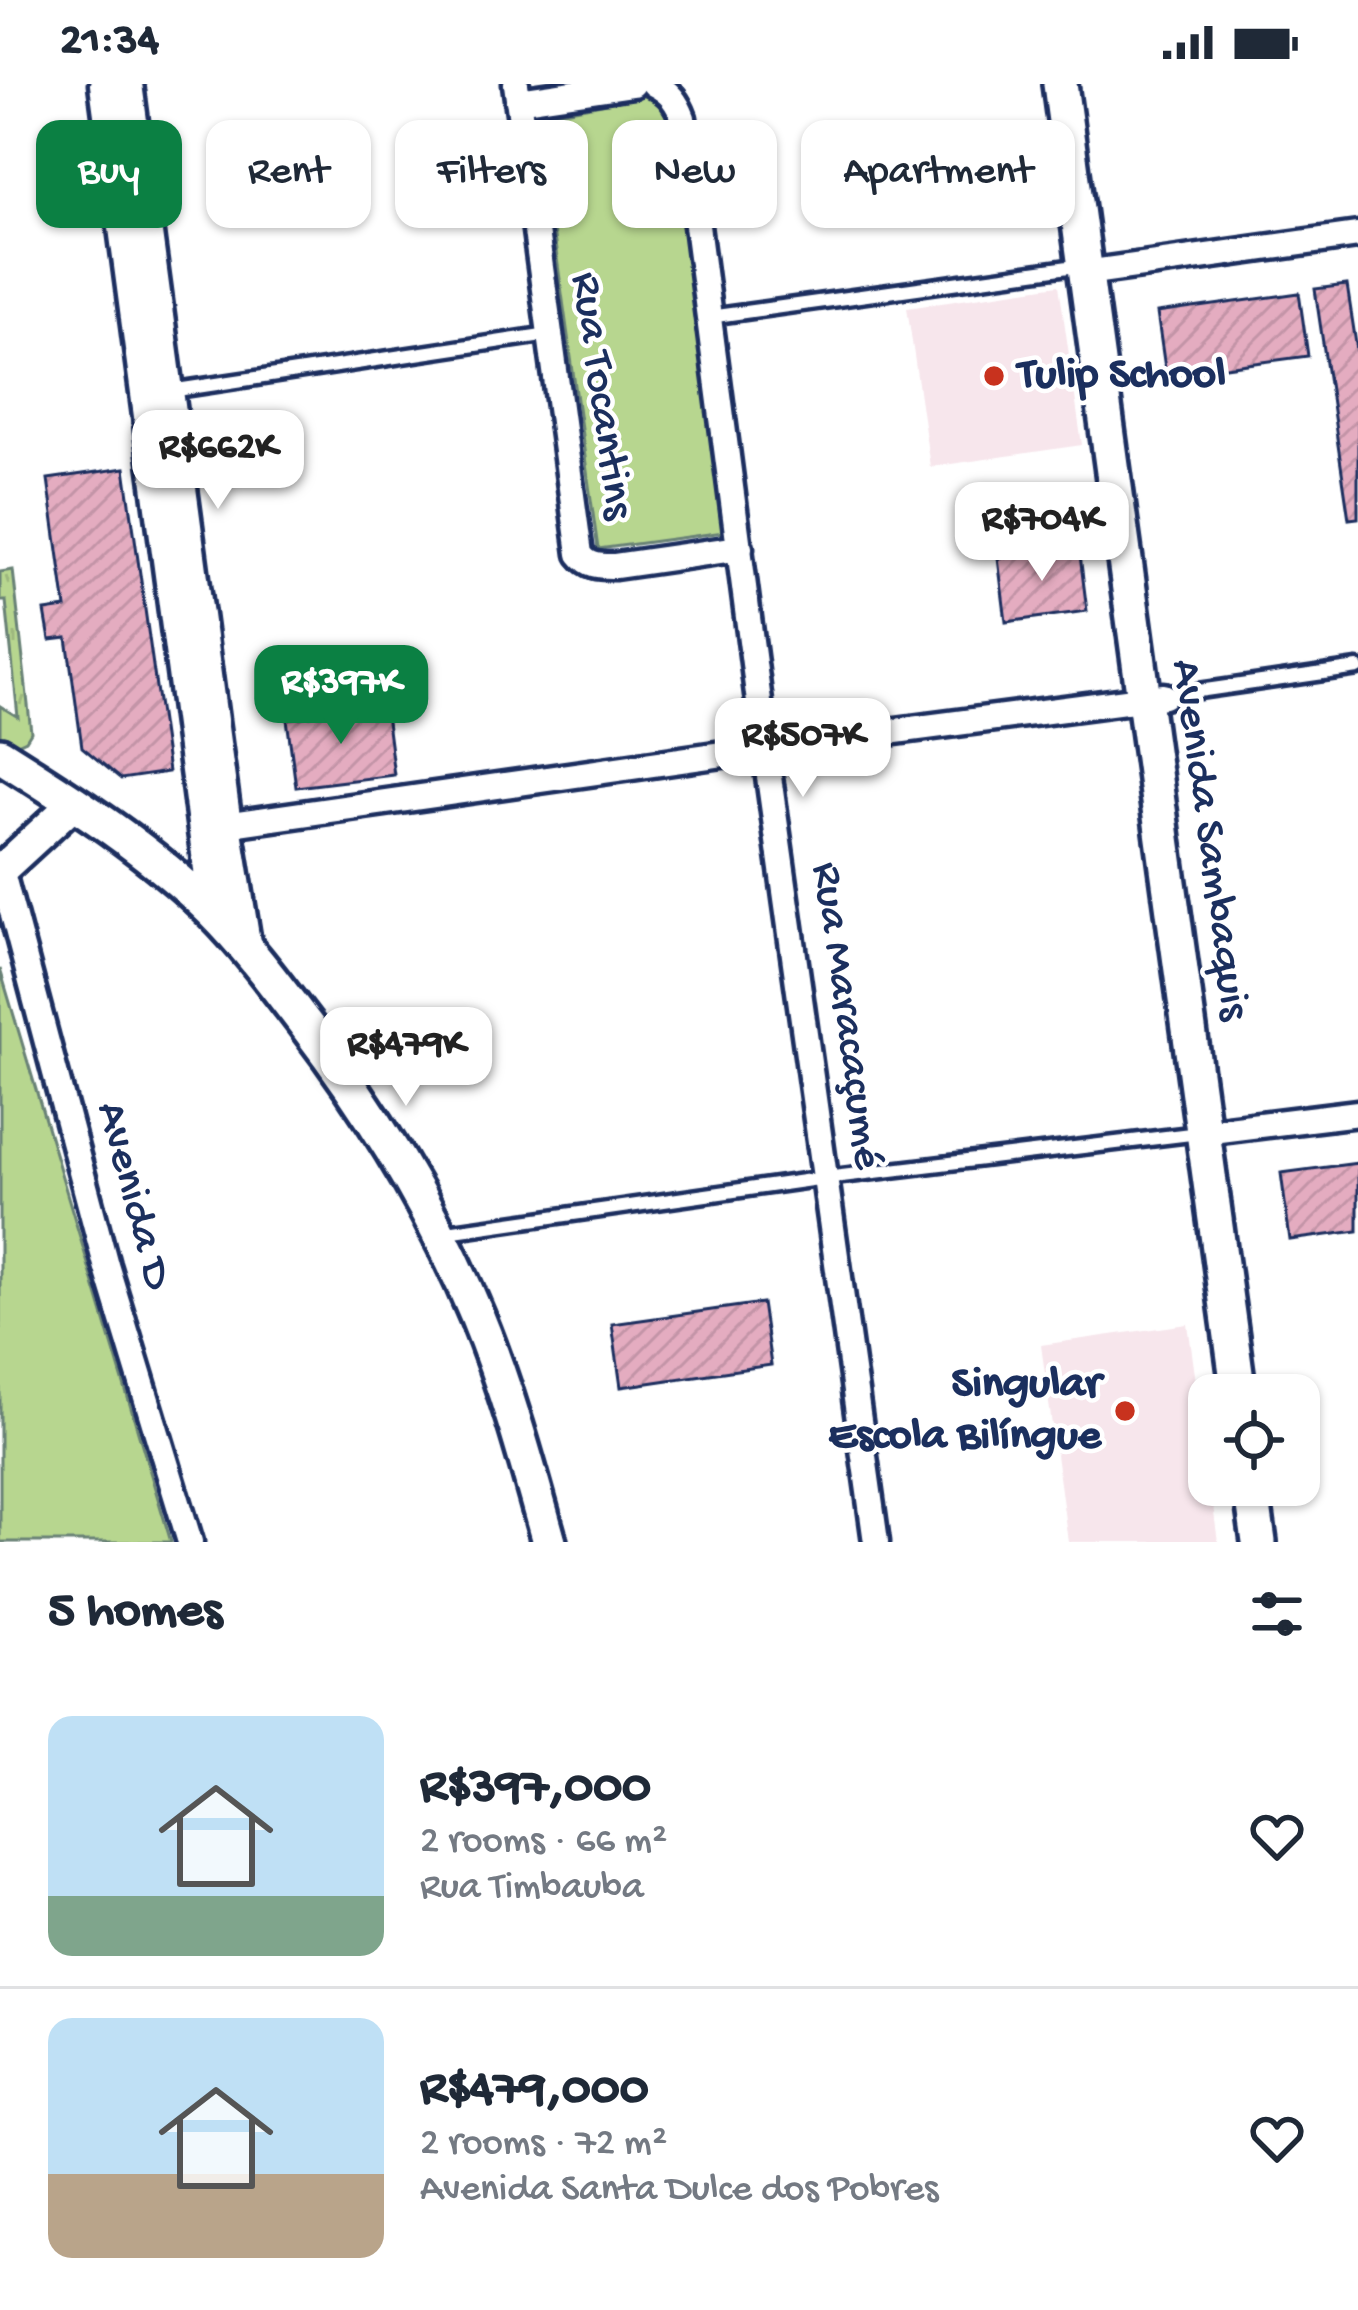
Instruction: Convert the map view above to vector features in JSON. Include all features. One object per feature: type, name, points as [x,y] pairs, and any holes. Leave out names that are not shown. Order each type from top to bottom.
[{"type":"main road","name":"Avenida Sambaquis","points":[[1060,84],[1154,697],[1213,1131],[1237,1374]]},
{"type":"main road","name":"Avenida Sambaquis","points":[[1081,84],[1092,269]]},
{"type":"main road","points":[[0,755],[151,857],[215,914],[339,1068],[439,1233],[477,1316],[508,1399],[549,1542]]},
{"type":"main road","name":"Avenida Sambaquis","points":[[1213,1131],[1256,1374]]},
{"type":"main road","points":[[1254,1506],[1259,1542]]},
{"type":"main road","points":[[1275,1506],[1280,1542]]},
{"type":"street","points":[[105,84],[214,826],[246,950]]},
{"type":"street","points":[[128,84],[169,391],[214,826],[215,914]]},
{"type":"street","points":[[517,92],[633,84]]},
{"type":"street","name":"Rua Maracaçumé","points":[[654,84],[677,102],[683,118],[876,1542]]},
{"type":"street","name":"Rua Tocantins","points":[[517,92],[580,554],[597,566],[616,566],[740,548]]},
{"type":"street","points":[[1092,269],[1358,235]]},
{"type":"street","points":[[214,826],[1154,697]]},
{"type":"street","points":[[1,870],[75,802]]},
{"type":"street","name":"Avenida D","points":[[1,870],[106,1265],[190,1542]]},
{"type":"street","points":[[1213,1131],[1358,1113]]},
{"type":"lane","points":[[709,317],[1092,269]]},
{"type":"lane","points":[[169,391],[549,334]]},
{"type":"lane","points":[[1154,697],[1358,668]]},
{"type":"lane","points":[[439,1233],[825,1178],[1213,1131]]},
{"type":"shaded area","name":"Tulip School","points":[[1059,285],[1082,445],[930,467],[907,307]]},
{"type":"shaded area","name":"Singular Escola Bilíngue","points":[[1188,1324],[1195,1374],[1188,1374],[1188,1506],[1213,1506],[1218,1542],[1068,1542],[1041,1345]]},
{"type":"green space","points":[[650,95],[672,119],[612,120],[612,228],[686,228],[724,532],[598,549],[553,228],[588,228],[588,120],[538,120],[537,116]]},
{"type":"green space","points":[[13,570],[31,732],[15,745],[0,736],[0,706],[18,717],[6,601],[0,601],[0,572]]},
{"type":"green space","points":[[0,969],[171,1542],[0,1542]]},
{"type":"building","points":[[1347,285],[1358,357],[1358,518],[1349,519],[1315,289]]},
{"type":"building","points":[[1299,293],[1308,356],[1166,375],[1157,313]]},
{"type":"building","points":[[125,468],[168,772],[121,779],[82,747],[67,638],[50,640],[45,611],[66,608],[48,479]]},
{"type":"building","points":[[1079,547],[1087,611],[1006,622],[998,558]]},
{"type":"building","points":[[385,706],[394,775],[296,787],[287,719]]},
{"type":"building","points":[[1358,1163],[1358,1231],[1290,1240],[1281,1173]]},
{"type":"building","points":[[762,1303],[771,1365],[621,1387],[612,1324]]},
{"type":"place","name":"Tulip School","points":[[994,376]]},
{"type":"place","name":"Singular Escola Bilíngue","points":[[1125,1411]]}]
